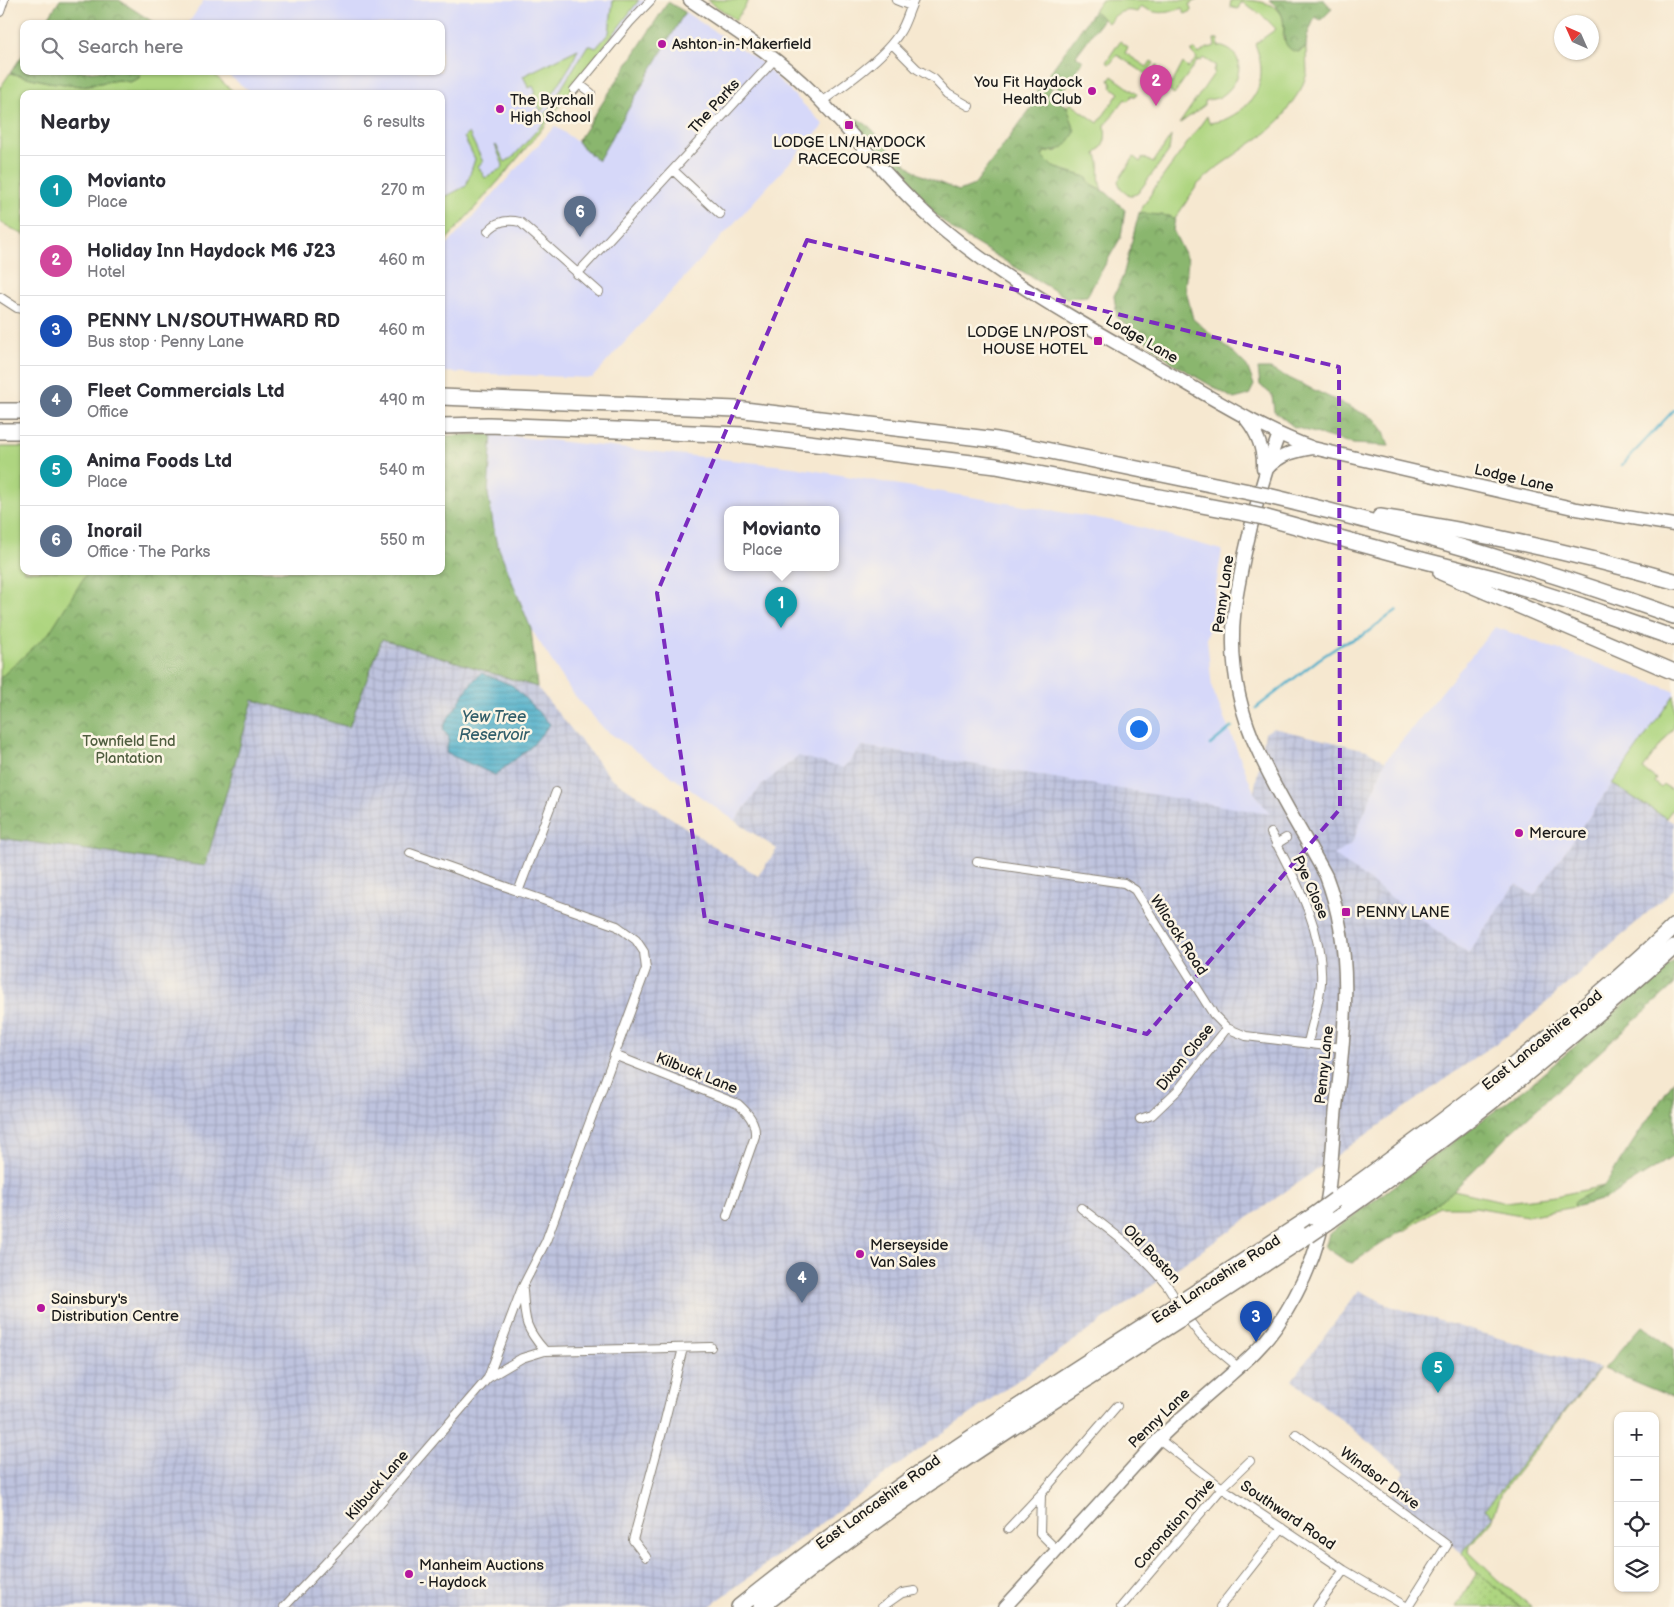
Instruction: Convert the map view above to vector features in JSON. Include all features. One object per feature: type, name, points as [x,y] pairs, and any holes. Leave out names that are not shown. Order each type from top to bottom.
[{"type":"highway","points":[[445,397],[736,409],[997,440],[1313,507],[1588,585],[1674,616]]},
{"type":"highway","points":[[0,411],[20,411]]},
{"type":"highway","points":[[445,426],[488,425],[742,435],[996,466],[1263,517],[1497,579],[1674,638]]},
{"type":"highway","points":[[0,431],[20,431]]},
{"type":"highway","points":[[1313,507],[1435,525],[1618,566],[1674,581]]},
{"type":"highway","points":[[1398,554],[1674,672]]},
{"type":"highway","name":"East Lancashire Road","points":[[761,1607],[940,1474],[1182,1309],[1440,1123],[1550,1036],[1634,964],[1674,926]]},
{"type":"highway","name":"East Lancashire Road","points":[[739,1607],[840,1528],[921,1470],[1026,1400],[1309,1235],[1331,1220],[1433,1147],[1505,1091],[1563,1044],[1674,947]]},
{"type":"main road","name":"Lodge Lane","points":[[690,0],[775,59],[799,79],[904,192],[934,220],[984,261],[1082,324],[1244,417],[1278,434],[1313,448],[1577,509],[1674,525]]},
{"type":"main road","points":[[1244,417],[1259,440],[1264,458],[1263,475]]},
{"type":"main road","name":"Penny Lane","points":[[1006,1607],[1159,1439],[1255,1352],[1276,1327],[1305,1278],[1316,1247],[1328,1195],[1346,1001],[1346,964],[1338,910],[1326,876],[1258,752],[1243,711],[1235,673],[1233,636],[1236,593],[1263,475],[1278,434]]},
{"type":"main road","points":[[1263,475],[1279,457],[1313,448]]},
{"type":"street","points":[[0,12],[4,0]]},
{"type":"street","points":[[574,90],[630,22],[652,0]]},
{"type":"street","points":[[821,102],[851,80],[892,44],[901,32],[913,3],[896,0]]},
{"type":"street","points":[[892,44],[917,69],[934,79],[948,94],[969,106]]},
{"type":"street","name":"The Parks","points":[[577,274],[775,59]]},
{"type":"street","points":[[580,84],[591,93]]},
{"type":"street","points":[[673,170],[720,214]]},
{"type":"street","points":[[488,231],[501,221],[520,222],[599,292]]},
{"type":"street","points":[[0,297],[20,308]]},
{"type":"street","points":[[518,892],[556,792]]},
{"type":"street","name":"Pye Close","points":[[1271,833],[1305,902],[1317,935],[1321,984],[1308,1044]]},
{"type":"street","points":[[1276,844],[1286,838]]},
{"type":"street","name":"Kilbuck Lane","points":[[410,854],[616,926],[636,940],[644,952],[646,968],[546,1241],[522,1288],[488,1378]]},
{"type":"street","name":"Wilcock Road","points":[[977,862],[1124,883],[1134,890],[1214,1015],[1227,1028],[1246,1036],[1342,1048]]},
{"type":"street","name":"Dixon Close","points":[[1140,1119],[1152,1115],[1178,1090],[1227,1028]]},
{"type":"street","name":"Kilbuck Lane","points":[[614,1055],[738,1104],[747,1112],[754,1122],[756,1136],[727,1216]]},
{"type":"street","name":"Old Boston","points":[[1081,1208],[1116,1234],[1152,1269],[1167,1285],[1201,1336],[1238,1367]]},
{"type":"street","points":[[522,1288],[526,1322],[532,1336],[544,1351]]},
{"type":"street","name":"Kilbuck Lane","points":[[284,1607],[355,1532],[488,1378],[522,1358],[544,1351],[711,1347]]},
{"type":"street","points":[[646,1557],[633,1540],[683,1348]]},
{"type":"street","points":[[1008,1529],[1117,1406]]},
{"type":"street","name":"Windsor Drive","points":[[1296,1434],[1447,1545],[1408,1607]]},
{"type":"street","name":"Southward Road","points":[[1159,1439],[1222,1488],[1344,1570],[1408,1607]]},
{"type":"street","name":"Coronation Drive","points":[[1121,1607],[1222,1488],[1250,1461]]},
{"type":"street","points":[[1041,1494],[1040,1534],[1056,1550]]},
{"type":"street","points":[[1220,1607],[1282,1528]]},
{"type":"street","points":[[1317,1607],[1344,1570]]},
{"type":"street","points":[[882,1607],[902,1593],[915,1591]]},
{"type":"highlighted area","points":[[807,240],[1339,367],[1340,809],[1147,1034],[705,920],[657,593]]},
{"type":"shaded area","name":"The Byrchall High School","points":[[204,0],[647,0],[502,177],[445,241],[445,90],[248,90],[228,75],[445,75],[445,20],[191,20]]},
{"type":"shaded area","points":[[685,12],[761,62],[824,125],[592,378],[445,372],[445,248],[555,126],[598,160]]},
{"type":"shaded area","points":[[492,434],[793,467],[1120,522],[1222,550],[1207,639],[1212,688],[1254,792],[1271,815],[862,746],[844,768],[761,786],[735,821],[604,729],[571,691],[531,629],[496,541],[488,494]]},
{"type":"shaded area","points":[[1495,627],[1674,691],[1674,695],[1534,896],[1516,884],[1468,954],[1333,855],[1352,843],[1385,761]]},
{"type":"shaded area","points":[[382,639],[537,687],[610,777],[758,876],[777,849],[735,821],[761,786],[798,756],[844,768],[862,746],[1270,814],[1254,792],[1265,733],[1273,728],[1367,750],[1385,761],[1352,843],[1334,855],[1468,954],[1516,884],[1534,896],[1612,784],[1674,823],[1674,889],[1519,1027],[916,1452],[709,1607],[295,1607],[293,1605],[291,1607],[0,1607],[0,838],[205,866],[253,700],[349,727]]},
{"type":"shaded area","points":[[1359,1290],[1390,1306],[1600,1368],[1485,1509],[1493,1516],[1462,1553],[1389,1498],[1405,1472],[1292,1380]]},
{"type":"green space","points":[[60,0],[119,0],[150,20],[47,20]]},
{"type":"green space","points":[[613,0],[639,0],[546,124],[445,241],[445,197],[466,186],[475,159],[464,137],[469,133],[483,162],[478,166],[485,178],[502,168],[503,165],[495,145],[505,162],[513,157],[545,121],[543,118],[588,45],[596,48],[609,33]]},
{"type":"green space","points":[[707,0],[749,0],[736,20]]},
{"type":"green space","points":[[1102,0],[1198,0],[1189,4],[1192,11],[1185,14],[1182,8],[1161,13],[1141,6],[1137,12],[1121,12],[1108,23],[1094,11]]},
{"type":"green space","points":[[1231,0],[1262,2],[1269,4],[1280,12],[1284,20],[1283,39],[1298,52],[1306,47],[1307,74],[1301,89],[1281,119],[1266,133],[1219,166],[1198,184],[1175,219],[1169,216],[1139,213],[1207,116],[1209,123],[1221,121],[1239,112],[1248,104],[1258,87],[1261,67],[1255,44],[1276,29],[1251,7],[1241,2],[1238,9],[1230,7]]},
{"type":"green space","points":[[1269,0],[1324,0],[1332,9],[1321,20],[1315,17],[1307,36],[1306,47],[1298,52],[1292,50],[1286,44],[1282,16],[1278,8]]},
{"type":"green space","points":[[668,2],[685,12],[598,161],[577,142]]},
{"type":"green space","points":[[1094,11],[1103,19],[1076,56],[1083,61],[1063,91],[1054,85],[1047,95],[1067,106],[1075,132],[1063,148],[1044,152],[1042,156],[1053,167],[1086,177],[1091,185],[1107,193],[1125,210],[1121,237],[1087,296],[1067,298],[953,230],[916,197],[860,140],[853,121],[858,119],[870,127],[893,153],[919,174],[959,191],[974,185],[1040,96],[1036,92]]},
{"type":"green space","points":[[1214,39],[1218,39],[1218,46],[1228,49],[1234,54],[1239,68],[1237,76],[1228,91],[1220,97],[1205,101],[1205,105],[1179,124],[1215,72],[1213,71],[1216,66],[1203,58],[1201,61],[1198,60],[1174,94],[1149,77],[1156,65],[1158,66],[1154,73],[1172,84],[1183,63],[1188,68],[1197,58],[1191,52],[1194,49],[1199,54],[1205,49],[1215,46]]},
{"type":"green space","points":[[1120,41],[1128,47],[1125,53],[1147,67],[1151,61],[1154,63],[1146,74],[1117,55],[1110,64],[1106,62]]},
{"type":"green space","points":[[578,49],[572,63],[541,112],[533,95],[536,93],[533,86],[529,88],[523,76]]},
{"type":"green space","points":[[20,59],[20,75],[140,75],[139,78],[130,82],[118,80],[82,86],[48,82],[10,73]]},
{"type":"green space","points":[[10,73],[48,82],[82,86],[118,80],[130,82],[139,78],[140,75],[215,75],[231,90],[20,90],[20,233],[0,222],[0,88]]},
{"type":"green space","points":[[1112,76],[1137,94],[1135,97],[1132,95],[1128,101],[1125,99],[1105,125],[1105,141],[1096,154],[1102,190],[1091,185],[1086,177],[1053,167],[1042,157],[1044,152],[1058,151],[1075,132],[1067,106],[1070,103],[1098,123],[1119,93],[1111,87],[1112,85],[1109,80]]},
{"type":"green space","points":[[1171,136],[1169,151],[1138,193],[1131,195],[1125,193],[1118,181],[1134,157],[1140,162],[1143,157],[1153,163]]},
{"type":"green space","points":[[1139,213],[1169,216],[1175,219],[1173,230],[1188,261],[1185,286],[1193,319],[1247,366],[1254,385],[1249,395],[1234,399],[1174,364],[1117,317],[1114,296],[1123,276]]},
{"type":"green space","points":[[1258,369],[1270,369],[1375,419],[1384,431],[1389,446],[1353,444],[1294,427],[1274,411],[1272,395],[1260,385]]},
{"type":"green space","name":"Townfield End Plantation","points":[[492,434],[488,494],[496,541],[531,629],[537,687],[382,639],[349,727],[253,700],[205,866],[0,838],[0,678],[49,633],[85,575],[445,575],[445,436]]},
{"type":"green space","points":[[0,447],[20,447],[20,575],[149,575],[0,733]]},
{"type":"green space","points":[[1674,695],[1674,727],[1643,769],[1656,779],[1654,782],[1661,788],[1664,785],[1674,791],[1674,807],[1666,818],[1612,784]]},
{"type":"green space","points":[[1674,961],[1674,985],[1511,1132],[1454,1190],[1400,1232],[1352,1263],[1325,1247],[1329,1234],[1532,1083]]},
{"type":"green space","points":[[1674,1080],[1674,1156],[1605,1199],[1574,1207],[1573,1202],[1604,1186]]},
{"type":"green space","points":[[1604,1186],[1573,1202],[1574,1207],[1527,1216],[1475,1207],[1439,1207],[1406,1230],[1400,1232],[1454,1190],[1506,1202],[1555,1196]]},
{"type":"green space","points":[[1642,1326],[1674,1349],[1674,1398],[1604,1369]]},
{"type":"green space","points":[[1600,1368],[1502,1492],[1492,1521],[1470,1546],[1469,1552],[1498,1580],[1532,1607],[1521,1607],[1477,1573],[1462,1553],[1493,1516],[1485,1509]]},
{"type":"green space","points":[[1477,1573],[1521,1607],[1456,1607]]},
{"type":"water","name":"Yew Tree Reservoir","points":[[481,673],[512,685],[550,724],[531,747],[495,775],[446,753],[449,738],[443,729],[445,724],[474,680]]},
{"type":"waterway","points":[[1622,465],[1674,410]]},
{"type":"waterway","points":[[1256,708],[1319,659],[1342,644],[1362,636],[1397,610]]},
{"type":"waterway","points":[[1210,745],[1232,727]]},
{"type":"place","name":"Ashton-in-Makerfield","points":[[662,44]]},
{"type":"place","name":"You Fit Haydock Health Club","points":[[1092,91]]},
{"type":"place","name":"Holiday Inn Haydock M6 J23","points":[[1156,106]]},
{"type":"place","name":"The Byrchall High School","points":[[500,109]]},
{"type":"place","name":"LODGE LN/HAYDOCK RACECOURSE","points":[[849,125]]},
{"type":"place","name":"Inorail","points":[[580,237]]},
{"type":"place","name":"LODGE LN/POST HOUSE HOTEL","points":[[1098,341]]},
{"type":"place","name":"Movianto","points":[[781,628]]},
{"type":"place","name":"Mercure","points":[[1519,833]]},
{"type":"place","name":"PENNY LANE","points":[[1346,912]]},
{"type":"place","name":"Merseyside Van Sales","points":[[860,1254]]},
{"type":"place","name":"Fleet Commercials Ltd","points":[[802,1303]]},
{"type":"place","name":"Sainsbury's Distribution Centre","points":[[41,1308]]},
{"type":"place","name":"PENNY LN/SOUTHWARD RD","points":[[1256,1342]]},
{"type":"place","name":"Anima Foods Ltd","points":[[1438,1393]]},
{"type":"place","name":"Manheim Auctions - Haydock","points":[[409,1574]]}]
